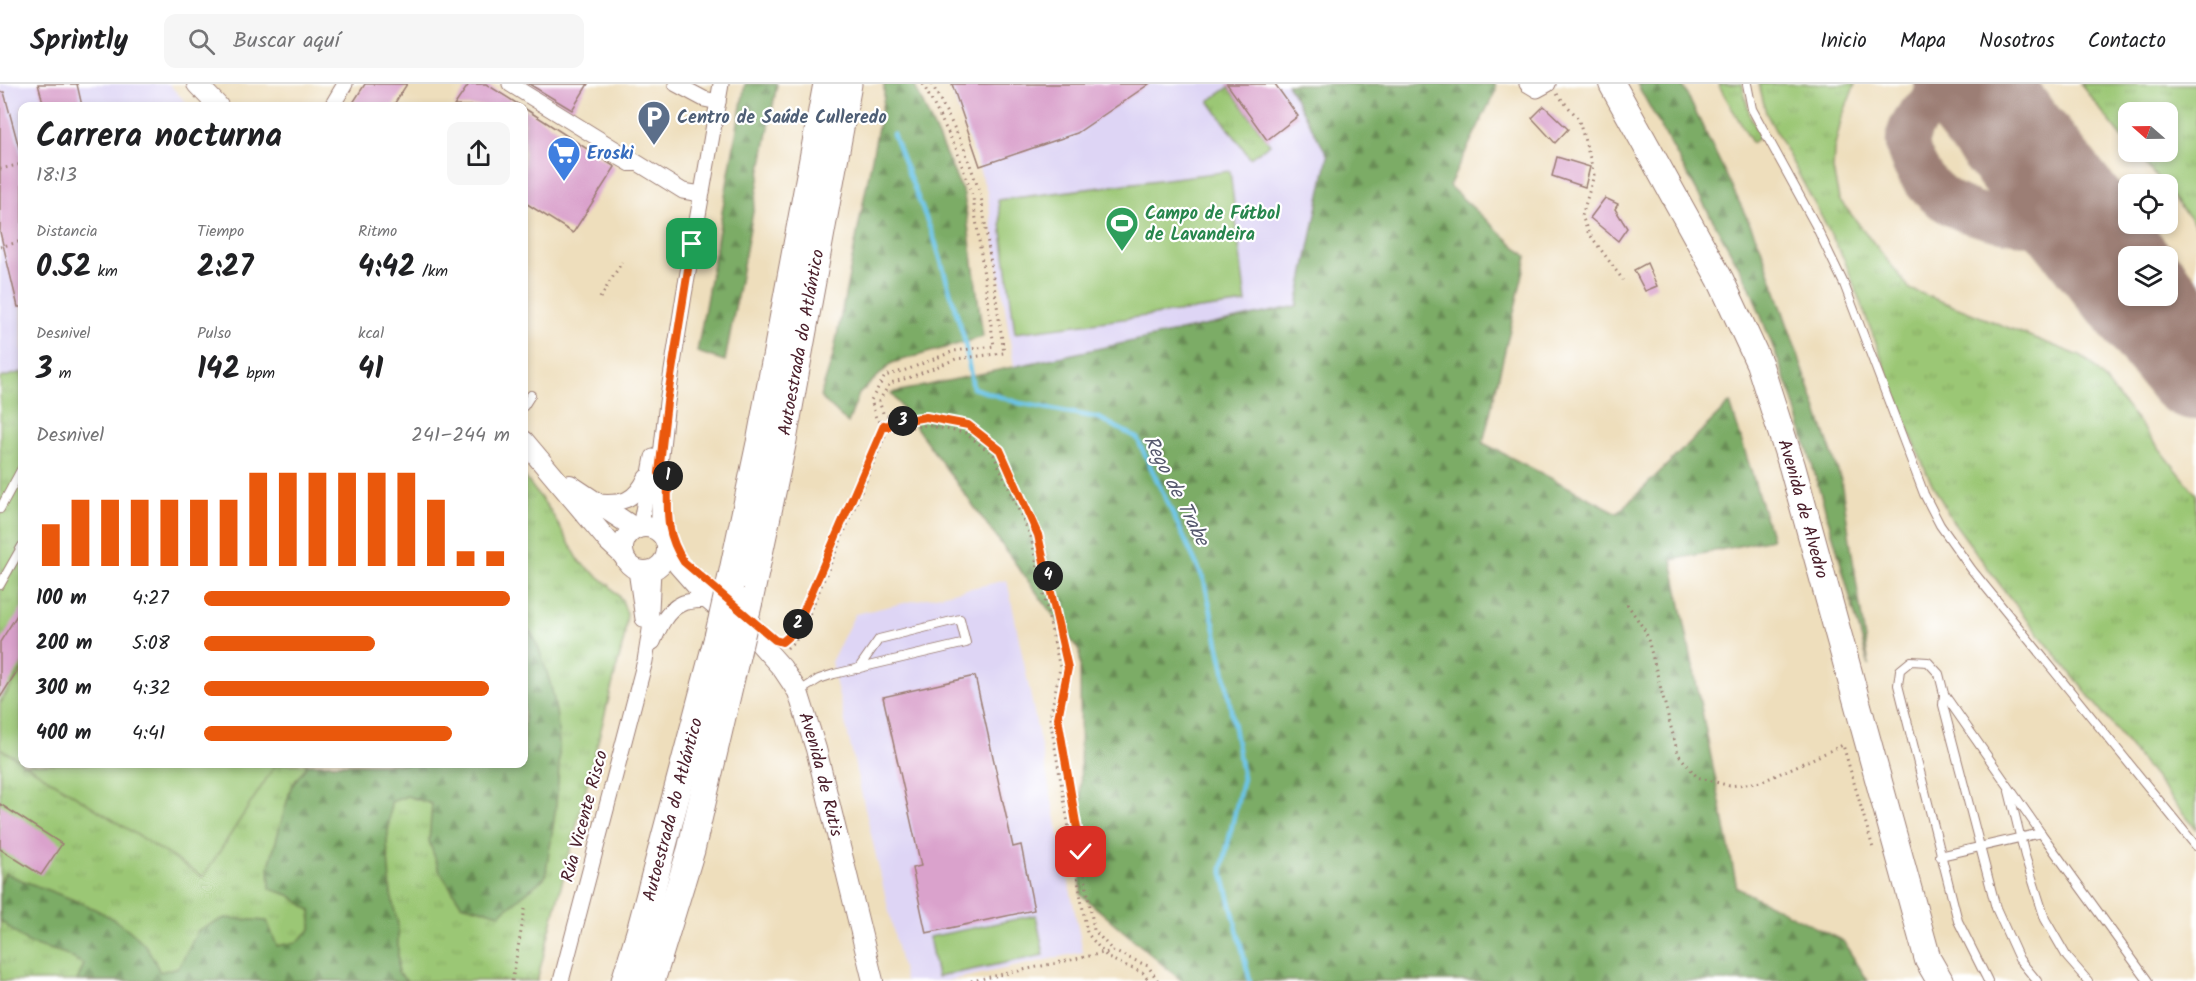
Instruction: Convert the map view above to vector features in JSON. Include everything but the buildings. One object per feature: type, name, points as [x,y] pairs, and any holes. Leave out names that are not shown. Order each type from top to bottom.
[{"type":"highway","name":"Autoestrada do Atlántico","points":[[729,595],[760,443],[827,84]]},
{"type":"highway","name":"Autoestrada do Atlántico","points":[[729,595],[783,441],[848,84]]},
{"type":"highway","name":"Avenida de Alvedro","points":[[1612,84],[1720,279],[1759,363],[1795,477],[1894,844],[1932,974]]},
{"type":"highway","points":[[728,644],[729,595]]},
{"type":"highway","name":"Autoestrada do Atlántico","points":[[625,981],[728,644]]},
{"type":"highway","name":"Autoestrada do Atlántico","points":[[651,981],[691,850],[728,644]]},
{"type":"street","points":[[197,84],[214,102]]},
{"type":"street","points":[[334,102],[345,84]]},
{"type":"street","points":[[510,84],[683,191],[701,194]]},
{"type":"street","points":[[676,84],[704,99],[718,102]]},
{"type":"street","points":[[650,533],[667,402],[701,194],[722,84]]},
{"type":"street","points":[[1527,84],[1537,90],[1549,85]]},
{"type":"street","points":[[596,502],[616,503],[640,490],[649,471],[667,402]]},
{"type":"street","name":"Avenida de Rutis","points":[[528,446],[609,542],[642,566],[729,595]]},
{"type":"street","points":[[649,471],[650,533],[665,559],[642,566],[624,540],[650,533]]},
{"type":"street","name":"Avenida de Rutis","points":[[553,474],[650,533],[680,566],[729,595],[758,642],[775,660],[798,692],[816,749],[873,981]]},
{"type":"street","name":"Rúa Vicente Risco","points":[[561,981],[645,661],[642,566]]},
{"type":"street","points":[[645,661],[659,627],[681,604],[729,595]]},
{"type":"lane","points":[[1747,84],[1752,109],[1815,224],[1844,284],[1924,494],[1940,525],[1972,570],[2196,846]]},
{"type":"lane","points":[[594,147],[629,167],[645,167]]},
{"type":"lane","points":[[528,400],[531,395]]},
{"type":"lane","points":[[0,508],[18,475]]},
{"type":"lane","points":[[0,585],[18,553]]},
{"type":"lane","points":[[798,692],[819,679],[966,644],[960,619],[879,639],[858,669]]},
{"type":"lane","points":[[1988,981],[1958,921],[1898,685],[1900,670],[1911,661],[1928,662],[1939,674],[1944,694],[1943,705],[1996,908],[2019,959],[2037,981]]},
{"type":"lane","points":[[1944,694],[2148,981]]},
{"type":"lane","points":[[2008,787],[2045,919],[2067,957],[2088,981]]},
{"type":"lane","points":[[1940,856],[1980,845],[2041,833]]},
{"type":"path","points":[[923,84],[956,148],[973,198],[994,346],[954,351],[885,376],[871,400],[876,418],[886,426],[895,430],[926,425],[965,433],[994,455],[1031,537],[1060,668],[1050,718],[1087,933],[1108,958],[1143,973],[1149,981]]},
{"type":"path","points":[[932,84],[963,145],[981,196],[1004,353],[956,359],[890,383],[879,401],[883,413],[897,422],[926,417],[968,425],[1000,450],[1038,535],[1068,668],[1058,718],[1094,930],[1113,951],[1148,966],[1158,981]]},
{"type":"path","points":[[1549,85],[1578,117],[1593,175],[1582,216],[1588,232],[1623,280]]},
{"type":"path","points":[[0,169],[18,165]]},
{"type":"path","points":[[0,247],[18,242]]},
{"type":"path","points":[[600,298],[622,262]]},
{"type":"path","points":[[775,640],[782,642],[795,631],[886,426],[892,419]]},
{"type":"path","points":[[775,660],[800,636],[886,426]]},
{"type":"path","points":[[1627,604],[1646,632],[1678,754],[1697,777],[1730,786],[1761,782],[1843,744],[1873,848],[1894,844]]},
{"type":"path","points":[[512,981],[525,909]]},
{"type":"path","points":[[971,981],[1113,951]]},
{"type":"shaded area","points":[[0,84],[169,84],[185,102],[18,102],[18,373],[0,378]]},
{"type":"shaded area","points":[[949,84],[1287,84],[1328,156],[1297,306],[1014,366],[987,191]]},
{"type":"shaded area","points":[[1007,580],[1083,952],[946,981],[905,981],[831,662],[855,614]]},
{"type":"green space","points":[[745,84],[777,84],[725,361],[697,352]]},
{"type":"green space","points":[[884,84],[914,84],[964,195],[983,337],[892,363],[859,394],[848,423],[820,397],[833,356],[884,97]]},
{"type":"green space","points":[[1287,84],[1495,84],[1496,90],[1449,186],[1527,257],[1483,443],[1618,513],[1730,403],[1772,539],[1672,560],[1737,888],[1843,941],[1868,981],[1182,981],[1081,895],[1080,652],[891,393],[1297,306],[1328,156]]},
{"type":"green space","points":[[1637,84],[1682,84],[1760,245],[1841,480],[1869,666],[1792,396],[1749,285]]},
{"type":"green space","points":[[1718,84],[1742,84],[1750,116],[1761,136],[1752,143]]},
{"type":"green space","points":[[1759,84],[1855,84],[1842,117],[1834,150],[1833,170],[1839,199],[1910,289],[2080,356],[2091,363],[2196,494],[2196,829],[2010,598],[1952,520],[1928,476],[1911,435],[1844,259],[1766,113]]},
{"type":"green space","points":[[2080,84],[2196,84],[2196,226],[2178,204],[2178,174],[2154,174],[2143,162],[2178,162],[2178,102],[2118,102],[2118,132]]},
{"type":"green space","points":[[1229,87],[1270,144],[1250,158],[1209,101]]},
{"type":"green space","name":"Campo de Fútbol de Lavandeira","points":[[1230,171],[1246,303],[1015,333],[998,200]]},
{"type":"green space","points":[[18,373],[18,768],[528,768],[528,481],[550,510],[580,562],[609,585],[622,600],[627,614],[624,639],[537,981],[0,981],[0,378]]},
{"type":"green space","points":[[528,629],[534,638],[552,690],[559,743],[557,796],[545,877],[500,914],[461,904],[439,870],[429,841],[432,804],[407,796],[391,802],[387,843],[391,894],[398,925],[398,973],[407,981],[77,981],[84,964],[63,953],[28,943],[0,918],[0,885],[5,873],[114,919],[144,944],[160,972],[179,967],[198,930],[225,918],[267,921],[277,946],[297,942],[311,929],[311,911],[289,895],[270,889],[269,866],[291,787],[305,768],[528,768]]},
{"type":"green space","points":[[18,675],[18,759],[0,748],[0,704]]},
{"type":"green space","points":[[31,768],[273,768],[203,877]]},
{"type":"green space","points":[[1036,915],[1044,955],[937,977],[929,937]]},
{"type":"waterway","name":"Rego de Trabe","points":[[893,134],[935,241],[964,338],[973,388],[1019,403],[1099,418],[1137,438],[1204,580],[1224,670],[1243,778],[1222,869],[1250,981]]},
{"type":"taxiway","points":[[1969,84],[1956,88],[1938,99],[1922,112],[1911,127],[1908,139],[1909,151],[1919,173],[1929,186],[1952,204],[1966,210],[1997,219],[2045,227],[2064,234],[2089,247],[2118,269]]},
{"type":"runway","points":[[1969,84],[2118,270]]},
{"type":"runway","points":[[2148,306],[2196,365]]},
{"type":"place","name":"Centro de Saúde Culleredo","points":[[654,146]]},
{"type":"place","name":"Eroski","points":[[564,182]]},
{"type":"place","name":"Campo de Fútbol de Lavandeira","points":[[1122,252]]},
{"type":"route","points":[[692,244],[667,402],[659,473],[668,474],[668,527],[674,547],[684,562],[775,640],[782,642],[795,631],[884,425],[888,427],[892,419],[897,422],[926,417],[968,425],[1000,450],[1038,535],[1068,668],[1058,718],[1081,852]]}]
